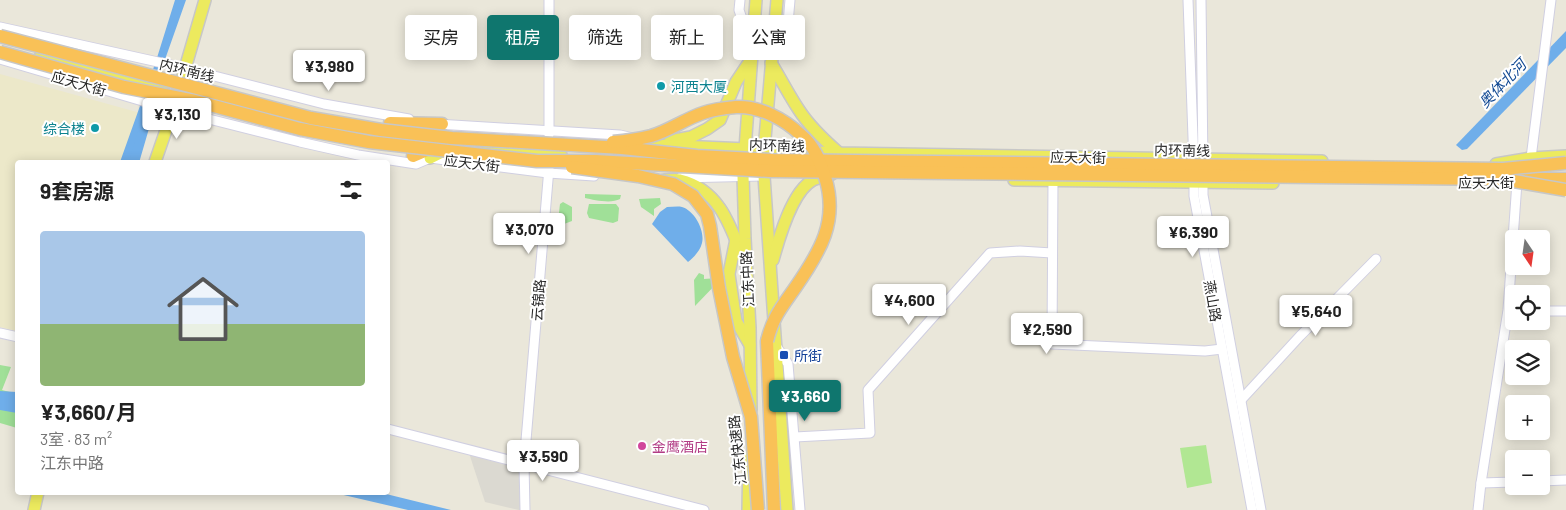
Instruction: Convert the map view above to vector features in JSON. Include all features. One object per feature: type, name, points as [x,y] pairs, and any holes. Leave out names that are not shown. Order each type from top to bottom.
[{"type":"highway","name":"内环南线","points":[[0,36],[311,118],[381,130],[552,150],[622,148],[697,156],[783,160],[1501,171],[1566,181]]},
{"type":"highway","name":"内环南线","points":[[0,52],[124,87],[195,101],[300,129],[369,142],[537,161],[595,161],[770,171],[1566,170]]},
{"type":"highway","points":[[130,70],[195,80],[298,107],[338,115],[390,123],[442,124]]},
{"type":"highway","points":[[124,87],[190,108],[345,145],[413,156],[438,145]]},
{"type":"highway","points":[[552,150],[624,142],[652,136],[703,113],[721,108],[740,107],[761,110],[792,126],[807,140],[817,154],[829,190],[830,217],[828,229],[820,249],[794,290],[780,307],[770,328],[774,510]]},
{"type":"highway","name":"江东快速路","points":[[537,161],[593,171],[638,176],[673,184],[693,196],[707,214],[733,357],[751,417],[758,510]]},
{"type":"highway","points":[[1501,171],[1566,164]]},
{"type":"highway","points":[[1501,171],[1566,190]]},
{"type":"main road","points":[[156,160],[173,110],[205,0]]},
{"type":"main road","name":"江东中路","points":[[755,15],[756,0]]},
{"type":"main road","name":"江东中路","points":[[775,15],[776,0]]},
{"type":"main road","name":"应天大街","points":[[0,42],[310,126],[378,138],[438,145],[618,154],[657,144],[745,150],[839,153],[1198,158],[1501,171],[1531,158],[1566,156]]},
{"type":"main road","name":"应天大街","points":[[0,47],[311,123],[378,135],[552,150],[744,170],[764,171],[777,169],[834,173],[1053,181],[1199,183],[1566,181]]},
{"type":"main road","points":[[657,144],[691,137],[720,120],[736,82],[749,60]]},
{"type":"main road","name":"江东中路","points":[[748,510],[751,402],[744,170],[752,60]]},
{"type":"main road","points":[[772,60],[800,111],[810,125],[821,138],[839,153]]},
{"type":"main road","name":"江东中路","points":[[772,60],[764,150],[764,171],[770,272],[771,343],[786,510]]},
{"type":"main road","points":[[430,158],[442,152],[552,150]]},
{"type":"main road","points":[[770,272],[777,244],[791,206],[801,191],[813,180],[834,173]]},
{"type":"main road","points":[[640,178],[680,180],[700,188],[714,199],[736,240],[746,267]]},
{"type":"main road","points":[[736,240],[729,274],[736,321],[750,345]]},
{"type":"main road","points":[[34,510],[37,495]]},
{"type":"street","name":"云锦路","points":[[526,510],[524,464],[548,173],[552,150],[548,0]]},
{"type":"street","name":"江东中路","points":[[740,0],[740,15]]},
{"type":"street","points":[[789,15],[790,0]]},
{"type":"street","name":"燕山路","points":[[1188,0],[1199,183],[1203,195],[1261,510]]},
{"type":"street","name":"燕山路","points":[[1198,158],[1201,0]]},
{"type":"street","points":[[1531,158],[1551,0]]},
{"type":"street","name":"应天大街","points":[[0,27],[184,69],[324,104],[442,124],[620,135],[657,144]]},
{"type":"street","name":"应天大街","points":[[0,60],[173,110],[358,155],[416,164],[430,158],[548,173],[640,178],[744,170]]},
{"type":"street","points":[[1053,181],[1052,344],[1205,351],[1222,349]]},
{"type":"street","points":[[1512,285],[1516,182]]},
{"type":"street","name":"燕山路","points":[[1199,183],[1194,196],[1252,510]]},
{"type":"street","points":[[795,437],[870,434],[868,390],[990,253],[1052,253]]},
{"type":"street","points":[[1241,400],[1300,336],[1376,259]]},
{"type":"street","points":[[1550,311],[1566,312]]},
{"type":"street","points":[[1478,510],[1508,330]]},
{"type":"street","points":[[0,332],[15,336]]},
{"type":"street","name":"江东中路","points":[[771,343],[788,364],[800,510]]},
{"type":"street","points":[[390,430],[704,510]]},
{"type":"street","points":[[1550,481],[1566,480]]},
{"type":"street","points":[[1481,483],[1505,482]]},
{"type":"shaded area","points":[[0,74],[144,114],[127,160],[15,160],[15,331],[0,327]]},
{"type":"shaded area","points":[[468,450],[524,464],[525,510],[485,502]]},
{"type":"green space","points":[[585,194],[621,195],[620,199],[598,201],[585,198]]},
{"type":"green space","points":[[660,198],[661,204],[654,209],[654,216],[641,207],[639,199]]},
{"type":"green space","points":[[563,202],[572,207],[572,221],[564,224],[558,221],[560,204]]},
{"type":"green space","points":[[589,204],[616,204],[619,208],[618,221],[613,223],[589,218],[587,213]]},
{"type":"green space","points":[[699,273],[704,275],[704,279],[717,278],[719,281],[695,306],[694,280]]},
{"type":"green space","points":[[0,365],[11,367],[2,390],[15,393],[15,427],[0,423]]},
{"type":"green space","points":[[1206,445],[1212,483],[1187,488],[1180,448]]},
{"type":"water","points":[[175,0],[186,0],[132,160],[121,160],[156,61]]},
{"type":"water","points":[[1566,31],[1566,48],[1467,149],[1462,150],[1456,145]]},
{"type":"water","points":[[667,207],[687,209],[695,217],[700,227],[703,238],[701,246],[688,262],[652,224],[660,212]]},
{"type":"water","points":[[0,391],[15,392],[15,413],[0,410]]},
{"type":"water","points":[[344,495],[390,495],[451,510],[408,510]]},
{"type":"waterway","points":[[135,160],[148,114]]},
{"type":"place","name":"河西大厦","points":[[661,86]]},
{"type":"place","name":"综合楼","points":[[95,128]]},
{"type":"place","name":"所街","points":[[784,355]]},
{"type":"place","name":"金鹰酒店","points":[[642,446]]},
{"type":"water label","name":"奥体北河","points":[[1502,83]]}]
